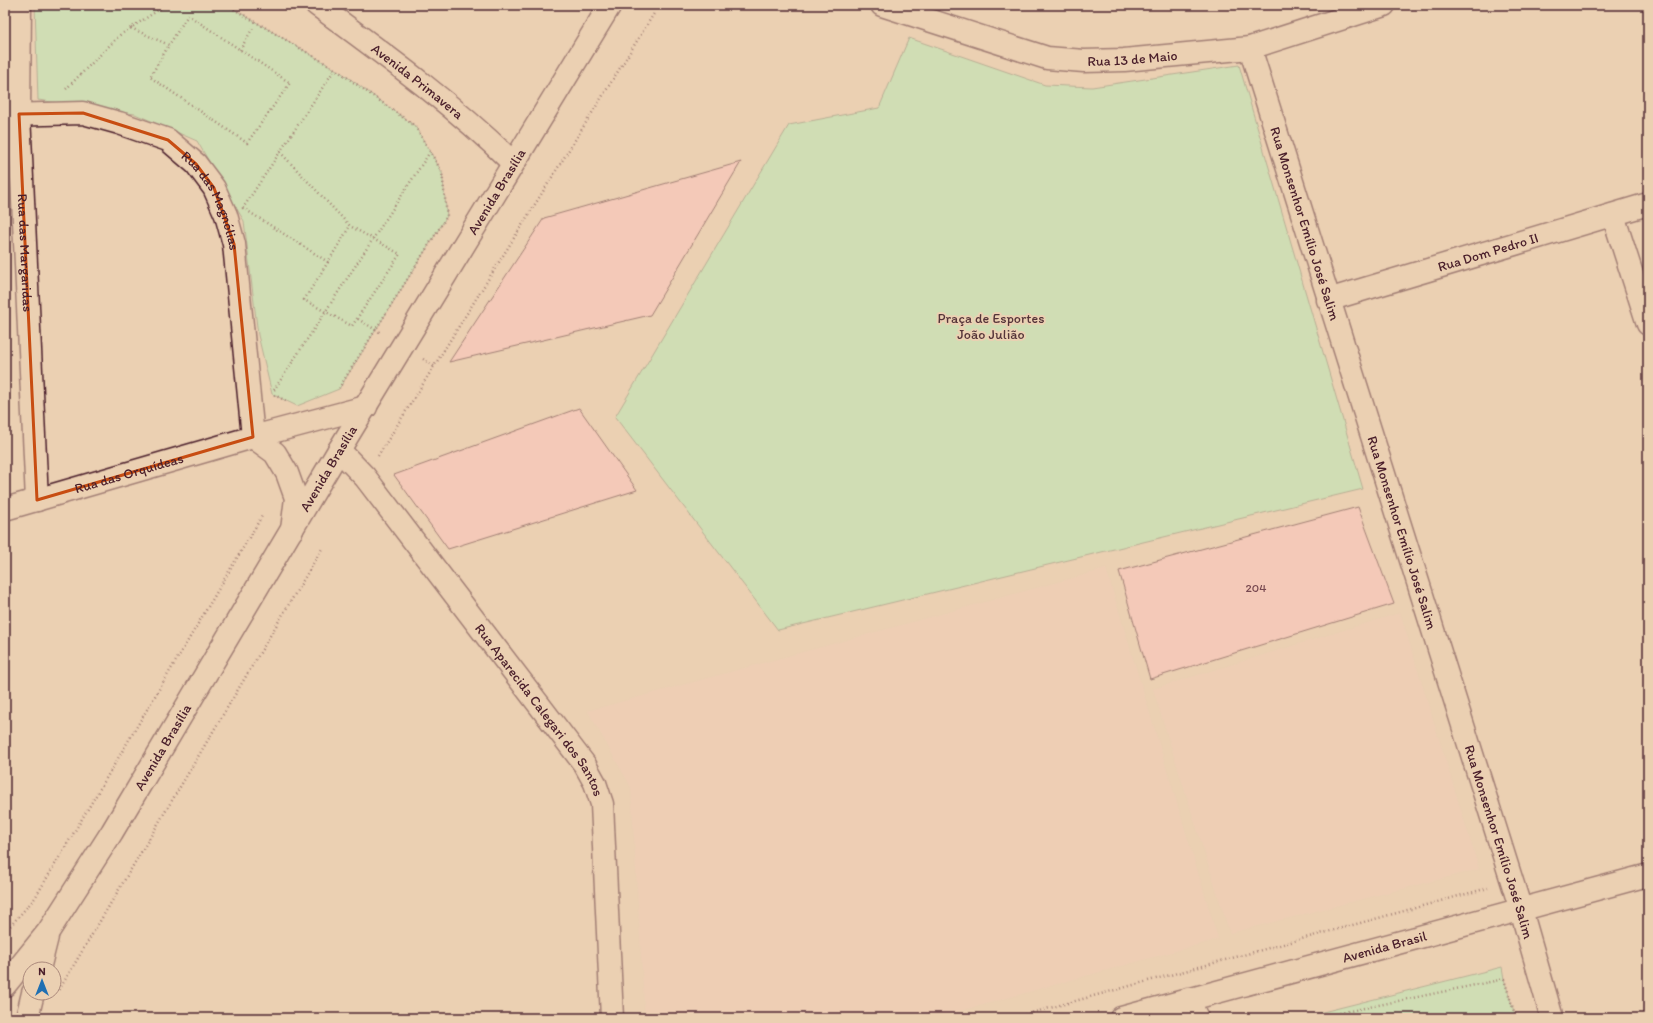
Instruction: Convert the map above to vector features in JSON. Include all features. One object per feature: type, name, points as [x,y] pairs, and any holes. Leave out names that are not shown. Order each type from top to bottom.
[{"type":"street","name":"Rua das Margaridas","points":[[20,5],[12,114],[36,500]]},
{"type":"street","name":"Avenida Primavera","points":[[317,5],[411,74],[492,142],[513,163]]},
{"type":"street","name":"Avenida Brasília","points":[[5,984],[48,932],[112,832],[339,450],[610,5]]},
{"type":"street","name":"Rua 13 de Maio","points":[[882,5],[1047,58],[1084,61],[1124,60],[1250,48],[1384,5]]},
{"type":"street","name":"Rua Monsenhor Emílio José Salim","points":[[1250,48],[1512,882],[1552,1018]]},
{"type":"street","name":"Rua das Magnólias","points":[[12,114],[83,113],[119,123],[168,140],[201,170],[214,188],[226,215],[234,244],[253,437]]},
{"type":"street","name":"Rua Dom Pedro II","points":[[1328,300],[1648,204]]},
{"type":"street","points":[[1613,215],[1648,324]]},
{"type":"street","name":"Rua das Orquídeas","points":[[5,509],[253,437],[366,407]]},
{"type":"street","points":[[253,437],[275,453],[287,473],[296,498],[292,530]]},
{"type":"street","name":"Rua Aparecida Calegari dos Santos","points":[[339,450],[365,477],[580,758],[595,783],[602,804],[612,1018]]},
{"type":"street","name":"Avenida Brasil","points":[[1121,1018],[1192,1009],[1520,910],[1648,875]]},
{"type":"street","name":"Avenida Brasília","points":[[41,961],[48,932]]},
{"type":"street","points":[[27,1018],[31,1001]]},
{"type":"path","points":[[64,91],[120,35],[166,5]]},
{"type":"path","points":[[227,5],[335,69],[415,126],[442,172],[447,216],[339,389]]},
{"type":"path","points":[[365,477],[655,12]]},
{"type":"path","points":[[188,15],[290,83],[247,143],[150,77],[169,45],[188,15]]},
{"type":"path","points":[[240,50],[254,26]]},
{"type":"path","points":[[130,28],[169,45]]},
{"type":"path","points":[[328,262],[243,208],[335,69]]},
{"type":"path","points":[[280,152],[350,226],[400,254],[352,326],[304,300],[350,226]]},
{"type":"path","points":[[272,394],[430,152]]},
{"type":"path","points":[[271,386],[272,394]]},
{"type":"path","points":[[272,394],[290,403]]},
{"type":"path","points":[[5,932],[35,898],[262,516]]},
{"type":"path","points":[[62,984],[322,547]]},
{"type":"path","points":[[1013,1018],[1512,882]]},
{"type":"path","points":[[1316,1018],[1504,978],[1516,1018]]},
{"type":"highlighted area","points":[[83,113],[168,140],[196,164],[214,188],[234,244],[253,437],[37,500],[19,114]]},
{"type":"shaded area","points":[[1106,569],[1218,939],[935,1018],[645,1018],[631,787],[588,711]]},
{"type":"shaded area","points":[[1400,613],[1479,869],[1230,933],[1153,689]]},
{"type":"green space","points":[[35,5],[227,5],[342,73],[415,126],[442,172],[447,216],[339,389],[297,406],[272,394],[258,335],[244,221],[197,141],[135,114],[38,100]]},
{"type":"green space","name":"Praça de Esportes João Julião","points":[[909,38],[1045,85],[1092,87],[1239,65],[1363,489],[778,630],[615,417],[789,125],[879,108]]},
{"type":"green space","points":[[1502,967],[1504,979],[1516,1018],[1299,1018]]},
{"type":"building","points":[[741,162],[650,315],[449,362],[544,218]]},
{"type":"building","points":[[579,408],[637,490],[448,549],[394,475]]},
{"type":"building","points":[[1358,507],[1394,604],[1150,679],[1119,571]]}]
